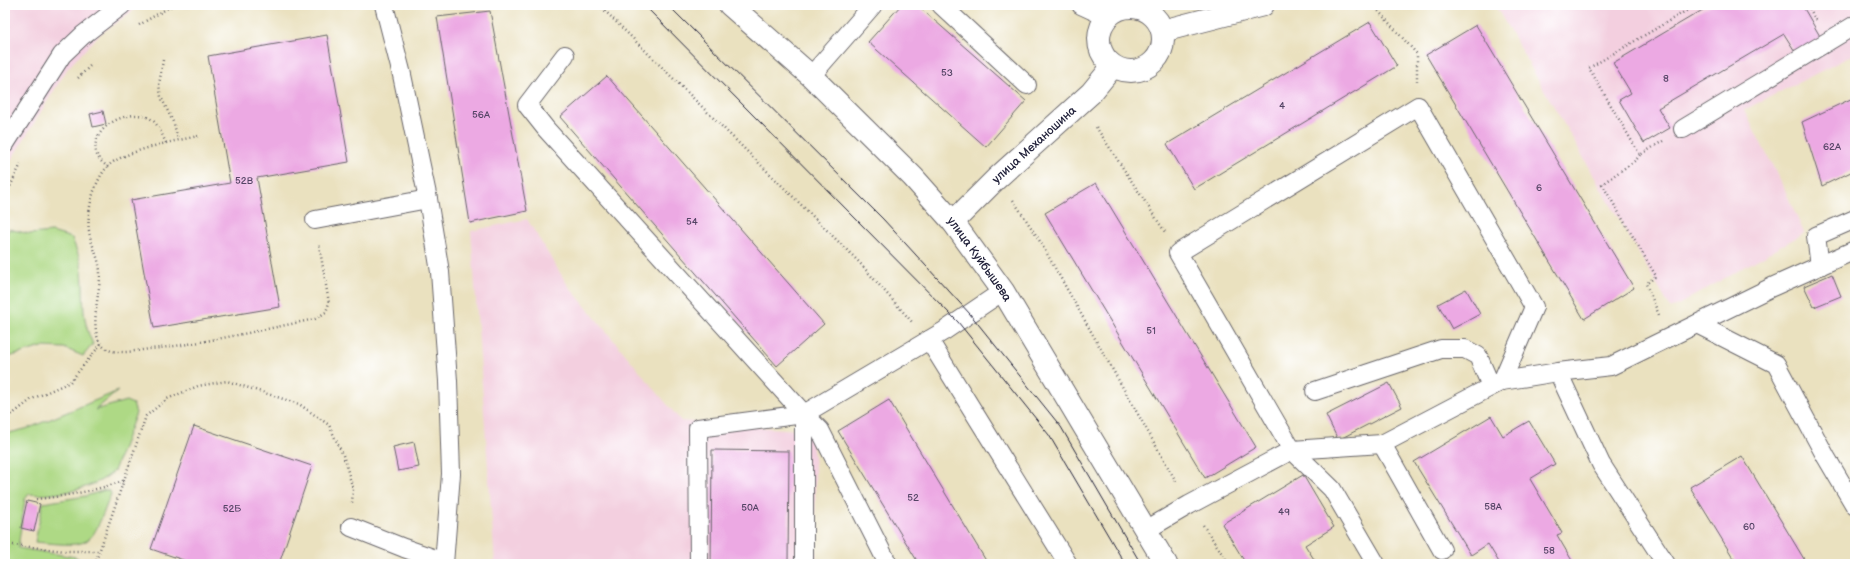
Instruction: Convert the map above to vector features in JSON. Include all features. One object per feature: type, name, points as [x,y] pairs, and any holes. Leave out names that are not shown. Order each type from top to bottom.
[{"type":"main road","name":"улица Куйбышева","points":[[730,5],[811,76],[913,177],[953,222],[1003,291],[1166,564]]},
{"type":"main road","points":[[1162,29],[1170,29],[1264,5]]},
{"type":"main road","points":[[1127,7],[1138,8],[1148,12],[1157,19],[1162,29],[1163,40],[1160,51],[1154,61],[1145,67],[1134,70],[1124,70],[1113,66],[1105,58],[1100,48],[1098,37],[1101,26],[1113,11],[1127,7]]},
{"type":"main road","name":"улица Механошина","points":[[953,222],[996,179],[1091,93],[1113,66]]},
{"type":"lane","points":[[5,144],[62,55],[84,35],[122,5]]},
{"type":"lane","points":[[351,527],[444,563],[451,474],[448,381],[440,272],[428,199],[402,76],[384,5]]},
{"type":"lane","points":[[811,76],[873,5]]},
{"type":"lane","points":[[941,5],[1027,86]]},
{"type":"lane","points":[[1081,5],[1113,11]]},
{"type":"lane","points":[[1683,129],[1855,25]]},
{"type":"lane","points":[[565,55],[527,105],[546,129],[820,430],[888,564]]},
{"type":"lane","points":[[1376,564],[1332,489],[1292,450],[1178,253],[1418,106],[1534,307],[1497,383]]},
{"type":"lane","points":[[315,220],[428,199]]},
{"type":"lane","points":[[1820,266],[1816,236],[1855,219]]},
{"type":"lane","points":[[1146,530],[1189,505],[1292,450],[1382,444],[1497,383],[1558,372],[1611,366],[1855,250]]},
{"type":"lane","points":[[698,564],[698,428],[804,414],[929,340],[1003,291]]},
{"type":"lane","points":[[1697,324],[1776,364],[1855,506]]},
{"type":"lane","points":[[929,340],[1068,564]]},
{"type":"lane","points":[[1315,391],[1441,348],[1465,349],[1478,356],[1497,383]]},
{"type":"lane","points":[[1558,372],[1601,464],[1666,564]]},
{"type":"lane","points":[[804,414],[804,564]]},
{"type":"lane","points":[[1382,444],[1442,550]]},
{"type":"path","points":[[132,29],[173,5]]},
{"type":"path","points":[[599,5],[858,261],[929,340]]},
{"type":"path","points":[[1373,5],[1417,54],[1418,106]]},
{"type":"path","points":[[1640,155],[1589,68],[1696,5]]},
{"type":"path","points":[[163,60],[159,85],[161,97],[174,124],[178,140]]},
{"type":"path","points":[[76,81],[91,64]]},
{"type":"path","points":[[108,167],[98,157],[96,149],[97,140],[102,131],[111,123],[121,118],[135,115],[150,118],[159,128],[166,143]]},
{"type":"path","points":[[1096,127],[1178,253]]},
{"type":"path","points":[[1669,338],[1646,284],[1656,276],[1602,184],[1636,160],[1640,155],[1683,129]]},
{"type":"path","points":[[198,136],[166,143],[128,155],[108,167],[99,180],[88,219],[90,236],[97,255],[100,272],[100,289],[95,312],[96,330],[101,344],[111,351],[126,352],[184,346],[315,319],[326,312],[329,303],[315,220]]},
{"type":"path","points":[[5,197],[22,163]]},
{"type":"path","points":[[1012,200],[1038,238],[1189,505],[1229,564]]},
{"type":"path","points":[[5,420],[32,399],[70,382],[101,344]]},
{"type":"path","points":[[95,564],[98,551],[146,416],[167,399],[198,386],[227,381],[299,404],[329,425],[343,455],[353,489],[351,527]]},
{"type":"path","points":[[36,498],[65,496],[98,489],[123,481]]},
{"type":"path","points":[[5,544],[65,551],[98,551]]},
{"type":"shaded area","points":[[5,5],[141,5],[100,34],[68,68],[5,170]]},
{"type":"shaded area","points":[[1495,5],[1855,5],[1855,54],[1744,110],[1785,190],[1804,233],[1671,309]]},
{"type":"shaded area","points":[[527,219],[567,284],[681,421],[811,431],[815,466],[816,564],[495,564],[471,231]]},
{"type":"green space","points":[[9,229],[30,234],[52,232],[72,238],[81,267],[86,325],[93,344],[83,356],[64,348],[42,347],[5,358],[5,238]]},
{"type":"green space","points":[[118,391],[95,410],[126,401],[133,404],[136,413],[114,471],[96,483],[85,487],[62,493],[39,495],[29,494],[25,499],[18,548],[75,557],[78,558],[79,564],[5,564],[5,434],[29,428]]},
{"type":"green space","points":[[105,490],[110,491],[111,494],[93,535],[87,540],[79,544],[35,542],[43,503],[86,496]]},
{"type":"building","points":[[901,5],[917,5],[1026,101],[986,147],[868,42]]},
{"type":"building","points":[[1711,5],[1802,5],[1821,38],[1796,53],[1784,34],[1658,108],[1670,128],[1644,143],[1619,100],[1631,93],[1613,63]]},
{"type":"building","points":[[490,11],[527,211],[470,223],[437,17]]},
{"type":"building","points":[[1370,22],[1397,66],[1194,189],[1167,144]]},
{"type":"building","points":[[1476,25],[1634,288],[1584,319],[1426,55]]},
{"type":"building","points":[[327,35],[349,162],[257,178],[280,307],[154,328],[131,200],[230,183],[208,56]]},
{"type":"building","points":[[607,76],[824,324],[777,366],[560,117]]},
{"type":"building","points":[[1855,97],[1855,170],[1822,186],[1802,122]]},
{"type":"building","points":[[103,111],[106,124],[93,127],[90,114]]},
{"type":"building","points":[[1096,183],[1256,447],[1205,478],[1045,213]]},
{"type":"building","points":[[1832,274],[1841,296],[1814,307],[1804,286]]},
{"type":"building","points":[[1466,289],[1480,314],[1452,329],[1438,304]]},
{"type":"building","points":[[1389,383],[1402,407],[1338,440],[1326,415]]},
{"type":"building","points":[[889,400],[988,564],[919,564],[838,431]]},
{"type":"building","points":[[1491,416],[1503,436],[1529,421],[1555,464],[1530,479],[1562,533],[1557,535],[1574,564],[1500,564],[1488,544],[1471,555],[1414,462]]},
{"type":"building","points":[[194,426],[312,466],[279,564],[195,564],[151,549]]},
{"type":"building","points":[[414,442],[419,467],[398,471],[393,447]]},
{"type":"building","points":[[712,450],[789,451],[788,564],[711,564]]},
{"type":"building","points":[[1742,456],[1807,564],[1737,564],[1690,487]]},
{"type":"building","points":[[1303,475],[1334,527],[1305,545],[1317,564],[1246,564],[1222,524]]},
{"type":"building","points":[[27,501],[40,504],[34,531],[21,528]]},
{"type":"tram line","points":[[644,5],[958,322],[1049,435],[1125,564]]},
{"type":"tram line","points":[[668,5],[883,219],[970,314],[1061,427],[1141,564]]}]
